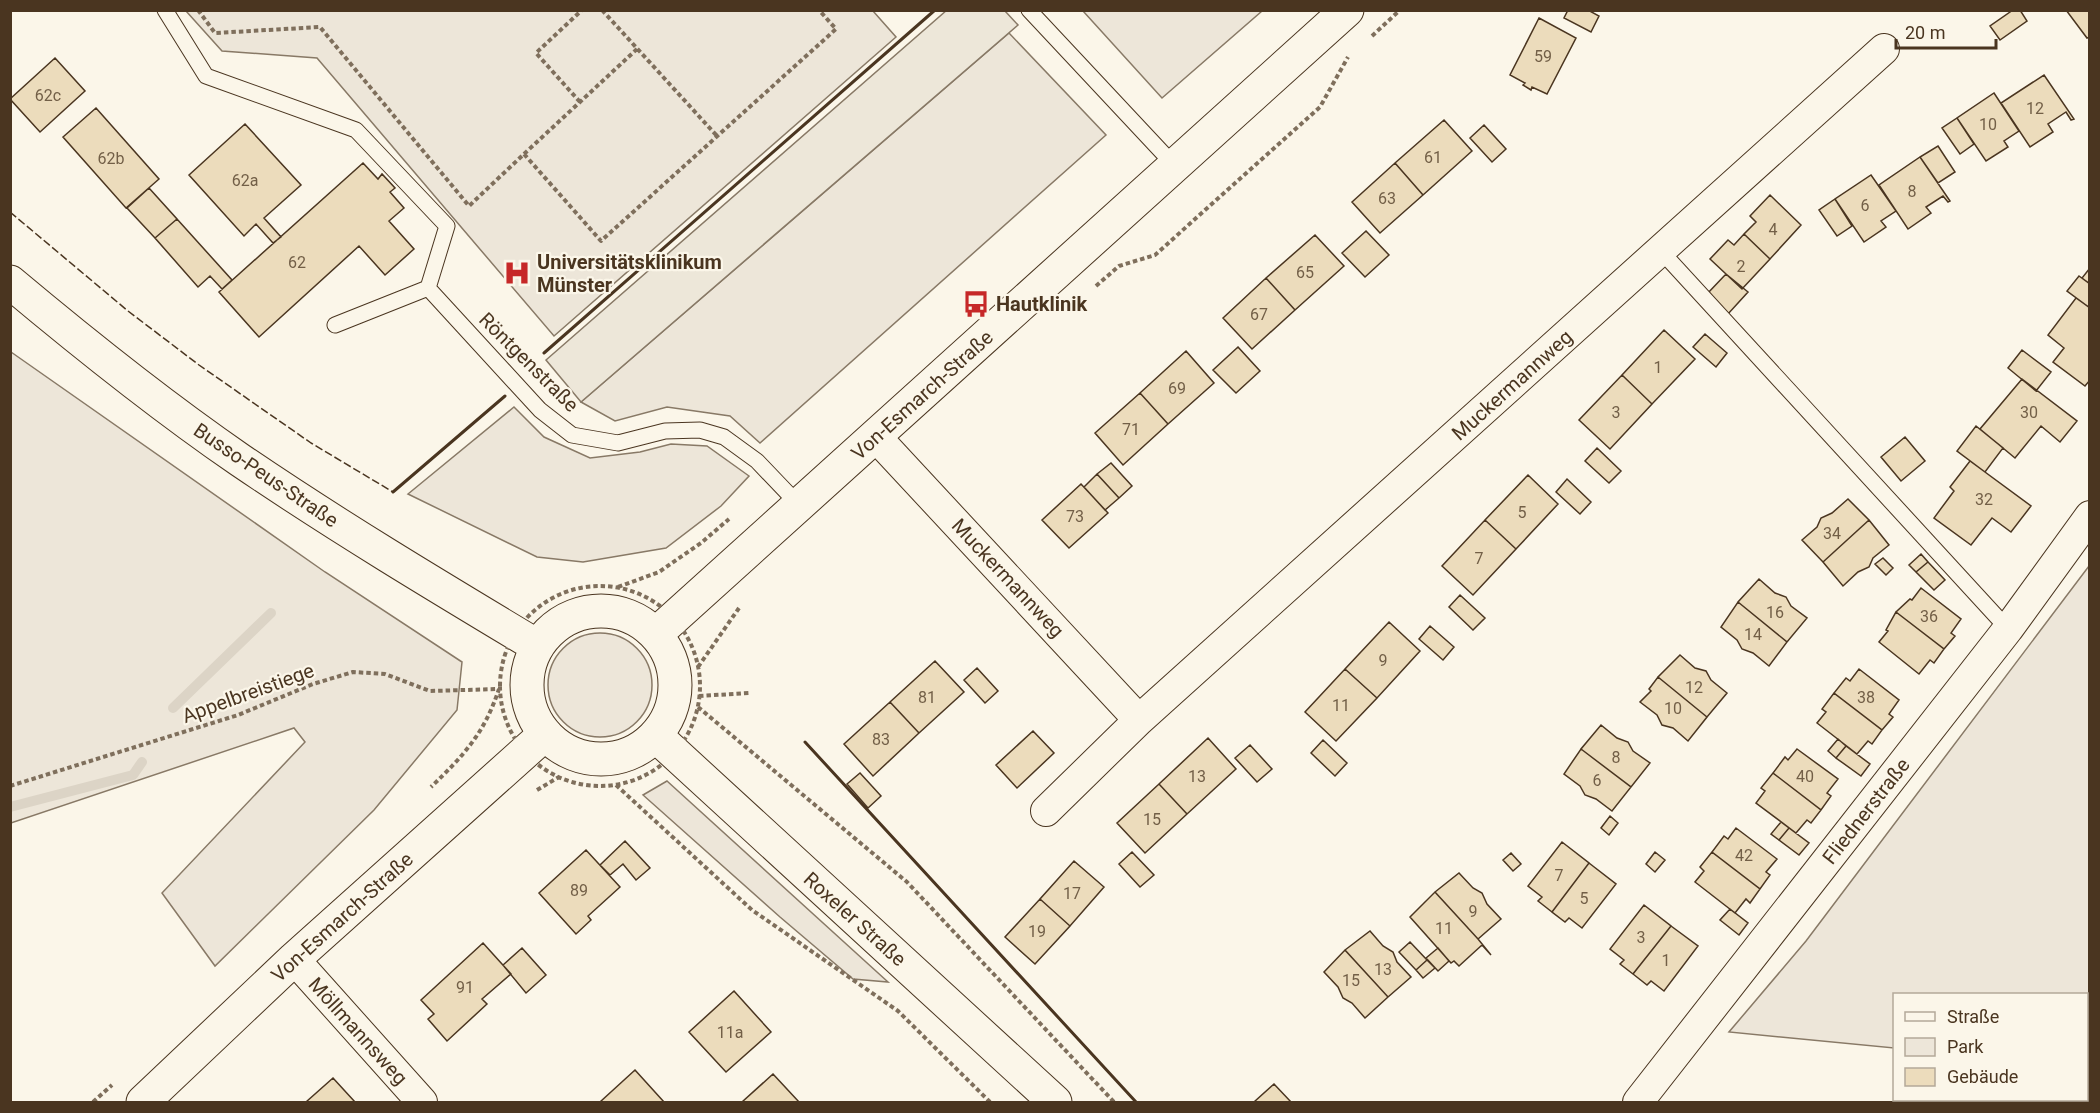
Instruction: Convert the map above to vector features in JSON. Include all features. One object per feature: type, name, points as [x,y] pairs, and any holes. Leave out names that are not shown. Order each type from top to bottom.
[{"type":"main road","name":"Von-Esmarch-Straße","points":[[665,626],[1347,10]]},
{"type":"main road","name":"Busso-Peus-Straße","points":[[10,282],[135,383],[238,459],[333,522],[526,639]]},
{"type":"main road","points":[[604,610],[665,626],[676,690],[665,744],[605,760],[574,755],[535,744],[526,676],[526,639],[579,613],[604,610]]},
{"type":"main road","name":"Von-Esmarch-Straße","points":[[143,1102],[294,959],[535,744]]},
{"type":"main road","name":"Roxeler Straße","points":[[665,744],[1055,1102]]},
{"type":"street","name":"Muckermannweg","points":[[1046,811],[1139,720],[1884,49]]},
{"type":"street","name":"Muckermannweg","points":[[876,437],[1139,720]]},
{"type":"street","name":"Fliednerstraße","points":[[1638,1102],[2008,628],[2090,516]]},
{"type":"street","name":"Möllmannsweg","points":[[294,959],[422,1102]]},
{"type":"lane","points":[[165,10],[206,76],[356,130],[447,226],[428,288],[335,325]]},
{"type":"lane","points":[[1029,10],[1175,166]]},
{"type":"lane","points":[[1661,251],[2008,628]]},
{"type":"lane","name":"Röntgenstraße","points":[[428,288],[540,410],[572,435],[618,443],[665,431],[700,430],[724,436],[757,461],[800,506]]},
{"type":"path","points":[[198,10],[215,33],[320,27],[469,206],[637,49]]},
{"type":"path","points":[[580,102],[536,53],[582,10]]},
{"type":"path","points":[[602,10],[717,136]]},
{"type":"path","points":[[524,154],[601,241],[836,29],[819,10]]},
{"type":"path","points":[[1365,42],[1400,10]]},
{"type":"path","points":[[1092,289],[1119,266],[1155,255],[1320,107],[1348,58],[1356,50]]},
{"type":"path","points":[[596,585],[618,587],[648,597],[665,626],[688,638],[698,667],[699,696],[692,726],[665,744],[658,767],[642,776],[615,784],[591,786],[559,777],[540,767],[535,744],[507,724],[499,689],[506,649],[526,639],[527,616],[543,602],[574,588],[596,585]]},
{"type":"path","points":[[698,667],[746,601]]},
{"type":"path","name":"Appelbreistiege","points":[[10,786],[238,715],[313,684],[353,672],[386,674],[430,691],[499,689]]},
{"type":"path","points":[[699,696],[749,693]]},
{"type":"path","points":[[698,707],[907,882],[1114,1102]]},
{"type":"path","points":[[615,784],[752,910],[898,1011],[990,1102]]},
{"type":"green space","points":[[186,11],[873,11],[896,37],[554,336],[317,58],[222,51]]},
{"type":"green space","points":[[1083,11],[1262,11],[1162,98]]},
{"type":"green space","points":[[1009,33],[1106,135],[760,443],[730,416],[667,407],[615,421],[581,402]]},
{"type":"green space","points":[[11,352],[325,572],[462,662],[457,710],[374,810],[215,966],[162,893],[305,742],[294,728],[11,823]]},
{"type":"green space","points":[[514,407],[544,437],[590,458],[640,452],[671,444],[707,446],[749,476],[721,506],[666,548],[583,562],[537,557],[408,494]]},
{"type":"green space","points":[[2089,566],[2089,1068],[2088,993],[1893,993],[1893,1048],[1729,1032],[1806,941]]},
{"type":"green space","points":[[600,633],[620,637],[637,648],[648,665],[652,685],[648,705],[637,722],[620,733],[600,737],[580,733],[563,722],[552,705],[548,685],[552,665],[563,648],[580,637]]},
{"type":"green space","points":[[667,781],[888,982],[853,979],[643,795]]},
{"type":"shaded area","points":[[947,10],[1005,11],[1018,25],[581,402],[546,360]]},
{"type":"building","points":[[1568,10],[1588,10],[1599,16],[1591,32],[1564,18]]},
{"type":"building","points":[[2013,10],[2020,10],[2027,21],[2000,40],[1990,26]]},
{"type":"building","points":[[2066,10],[2090,10],[2090,37],[2087,38]]},
{"type":"building","points":[[1539,18],[1576,38],[1547,94],[1532,87],[1531,90],[1523,85],[1525,83],[1510,75]]},
{"type":"building","points":[[55,58],[85,91],[40,132],[10,99]]},
{"type":"building","points":[[2044,75],[2074,119],[2071,120],[2066,112],[2048,124],[2053,132],[2030,147],[2001,103]]},
{"type":"building","points":[[1994,93],[2019,131],[2004,141],[2008,147],[1986,161],[1957,118]]},
{"type":"building","points":[[96,108],[159,179],[126,208],[63,137]]},
{"type":"building","points":[[1957,118],[1974,144],[1960,154],[1942,128]]},
{"type":"building","points":[[1444,120],[1472,151],[1423,195],[1395,163]]},
{"type":"building","points":[[245,124],[301,185],[264,218],[281,237],[273,243],[256,224],[244,236],[189,175]]},
{"type":"building","points":[[1484,125],[1506,149],[1492,162],[1470,138]]},
{"type":"building","points":[[1938,146],[1955,172],[1938,183],[1920,157]]},
{"type":"building","points":[[1920,157],[1950,201],[1948,202],[1943,196],[1926,207],[1931,213],[1908,229],[1879,185]]},
{"type":"building","points":[[363,163],[378,179],[382,174],[395,188],[390,192],[404,208],[389,221],[414,249],[385,275],[359,246],[259,337],[219,292]]},
{"type":"building","points":[[1395,163],[1423,195],[1380,233],[1352,202]]},
{"type":"building","points":[[1871,175],[1896,211],[1881,221],[1886,227],[1864,242],[1835,199]]},
{"type":"building","points":[[149,188],[177,219],[155,238],[127,208]]},
{"type":"building","points":[[1770,195],[1801,225],[1770,259],[1744,234],[1756,222],[1750,216]]},
{"type":"building","points":[[1835,199],[1852,226],[1837,236],[1819,210]]},
{"type":"building","points":[[177,219],[232,280],[222,289],[210,276],[198,287],[155,238]]},
{"type":"building","points":[[1366,231],[1389,255],[1365,277],[1342,253]]},
{"type":"building","points":[[1744,234],[1770,259],[1742,289],[1710,259],[1728,240],[1734,245]]},
{"type":"building","points":[[1315,235],[1344,266],[1295,310],[1266,278]]},
{"type":"building","points":[[2090,268],[2090,284],[2082,278]]},
{"type":"building","points":[[1726,274],[1748,292],[1728,314],[1707,294]]},
{"type":"building","points":[[2079,276],[2090,284],[2090,308],[2067,291]]},
{"type":"building","points":[[1266,278],[1295,310],[1252,349],[1223,318]]},
{"type":"building","points":[[2076,298],[2090,308],[2090,380],[2085,386],[2053,362],[2064,348],[2048,335]]},
{"type":"building","points":[[1664,330],[1695,359],[1652,404],[1622,375]]},
{"type":"building","points":[[1705,334],[1727,353],[1716,367],[1693,347]]},
{"type":"building","points":[[1238,347],[1260,371],[1236,393],[1213,370]]},
{"type":"building","points":[[2022,350],[2051,372],[2036,391],[2008,368]]},
{"type":"building","points":[[1186,351],[1214,383],[1168,424],[1140,393]]},
{"type":"building","points":[[1622,375],[1652,404],[1610,449],[1579,420]]},
{"type":"building","points":[[2022,379],[2077,421],[2060,442],[2041,426],[2015,458],[1980,429]]},
{"type":"building","points":[[1140,393],[1168,424],[1123,465],[1095,433]]},
{"type":"building","points":[[1976,426],[2003,448],[1985,472],[1957,451]]},
{"type":"building","points":[[1905,437],[1925,461],[1901,481],[1881,457]]},
{"type":"building","points":[[1597,448],[1621,471],[1609,483],[1585,461]]},
{"type":"building","points":[[1970,461],[2031,506],[2011,532],[1992,518],[1971,545],[1934,518],[1954,491],[1950,487]]},
{"type":"building","points":[[1111,463],[1132,486],[1119,498],[1097,474]]},
{"type":"building","points":[[1097,474],[1119,498],[1105,510],[1084,487]]},
{"type":"building","points":[[1528,475],[1558,504],[1516,549],[1485,520]]},
{"type":"building","points":[[1567,479],[1591,502],[1580,514],[1556,492]]},
{"type":"building","points":[[1081,484],[1108,513],[1069,548],[1042,520]]},
{"type":"building","points":[[1848,499],[1869,520],[1823,562],[1802,540],[1817,527],[1821,518],[1832,513]]},
{"type":"building","points":[[1485,520],[1516,549],[1473,595],[1442,566]]},
{"type":"building","points":[[1869,520],[1889,545],[1873,558],[1869,567],[1858,572],[1843,586],[1823,562]]},
{"type":"building","points":[[1921,554],[1928,562],[1916,572],[1909,565]]},
{"type":"building","points":[[1883,558],[1893,568],[1886,575],[1875,564]]},
{"type":"building","points":[[1928,562],[1945,580],[1934,590],[1916,572]]},
{"type":"building","points":[[1759,579],[1775,593],[1786,597],[1791,606],[1807,618],[1787,642],[1738,602]]},
{"type":"building","points":[[1921,588],[1961,619],[1951,633],[1955,636],[1944,649],[1896,612],[1910,599],[1912,600]]},
{"type":"building","points":[[1460,595],[1485,618],[1473,630],[1449,607]]},
{"type":"building","points":[[1738,602],[1787,642],[1769,666],[1753,653],[1742,649],[1737,640],[1721,627]]},
{"type":"building","points":[[1896,612],[1944,649],[1934,663],[1930,660],[1919,674],[1879,642],[1888,631],[1886,630]]},
{"type":"building","points":[[1389,622],[1420,651],[1377,698],[1345,669]]},
{"type":"building","points":[[1430,626],[1454,647],[1443,660],[1419,639]]},
{"type":"building","points":[[1680,655],[1695,668],[1706,671],[1711,680],[1727,693],[1707,717],[1658,677]]},
{"type":"building","points":[[935,661],[964,692],[919,733],[890,702]]},
{"type":"building","points":[[977,668],[998,691],[985,703],[964,680]]},
{"type":"building","points":[[1345,669],[1377,698],[1336,741],[1305,712]]},
{"type":"building","points":[[1859,669],[1899,700],[1889,714],[1893,717],[1882,730],[1834,693],[1846,678],[1850,681]]},
{"type":"building","points":[[1658,677],[1707,717],[1688,741],[1673,728],[1662,725],[1657,715],[1640,702],[1651,691],[1649,689]]},
{"type":"building","points":[[1834,693],[1882,730],[1872,744],[1868,741],[1857,754],[1817,723],[1826,712],[1822,709]]},
{"type":"building","points":[[890,702],[919,733],[873,776],[844,744]]},
{"type":"building","points":[[1601,725],[1617,738],[1628,742],[1633,751],[1650,763],[1631,787],[1581,749]]},
{"type":"building","points":[[1033,731],[1054,753],[1017,788],[996,765]]},
{"type":"building","points":[[1208,738],[1236,769],[1187,814],[1159,784]]},
{"type":"building","points":[[1838,739],[1846,746],[1836,758],[1828,751]]},
{"type":"building","points":[[1323,740],[1347,763],[1335,776],[1311,753]]},
{"type":"building","points":[[1250,745],[1272,769],[1257,782],[1235,758]]},
{"type":"building","points":[[1846,746],[1870,764],[1861,776],[1836,758]]},
{"type":"building","points":[[1581,749],[1631,787],[1612,811],[1596,799],[1585,795],[1580,786],[1564,774]]},
{"type":"building","points":[[1797,749],[1838,779],[1827,793],[1831,796],[1821,810],[1773,773],[1785,757],[1788,760]]},
{"type":"building","points":[[860,773],[881,796],[868,808],[847,784]]},
{"type":"building","points":[[1773,773],[1821,810],[1811,823],[1807,820],[1796,833],[1756,803],[1765,791],[1761,788]]},
{"type":"building","points":[[1159,784],[1187,814],[1145,853],[1117,823]]},
{"type":"building","points":[[1610,816],[1618,823],[1609,835],[1601,828]]},
{"type":"building","points":[[1781,822],[1789,828],[1779,840],[1771,834]]},
{"type":"building","points":[[1736,828],[1777,859],[1766,872],[1770,875],[1760,889],[1712,852],[1724,836],[1728,839]]},
{"type":"building","points":[[1789,828],[1809,843],[1799,855],[1779,840]]},
{"type":"building","points":[[625,841],[650,868],[636,880],[623,864],[610,875],[600,865]]},
{"type":"building","points":[[1562,842],[1589,863],[1552,912],[1538,901],[1542,897],[1528,886]]},
{"type":"building","points":[[586,850],[620,887],[588,916],[591,920],[576,934],[539,893]]},
{"type":"building","points":[[1132,852],[1154,875],[1140,887],[1119,864]]},
{"type":"building","points":[[1655,852],[1665,860],[1655,872],[1646,864]]},
{"type":"building","points":[[1712,852],[1760,889],[1750,903],[1746,899],[1735,913],[1695,882],[1704,871],[1700,867]]},
{"type":"building","points":[[1511,853],[1521,864],[1513,871],[1503,860]]},
{"type":"building","points":[[1074,861],[1104,887],[1070,926],[1040,899]]},
{"type":"building","points":[[1589,863],[1616,884],[1582,928],[1569,918],[1565,922],[1552,912]]},
{"type":"building","points":[[1459,873],[1473,888],[1482,893],[1487,904],[1501,919],[1478,939],[1435,892]]},
{"type":"building","points":[[1435,892],[1491,955],[1482,945],[1459,966],[1454,961],[1451,963],[1410,917]]},
{"type":"building","points":[[1040,899],[1070,926],[1035,964],[1005,937]]},
{"type":"building","points":[[1644,905],[1671,926],[1633,974],[1620,964],[1624,960],[1610,949]]},
{"type":"building","points":[[1730,909],[1748,923],[1739,935],[1720,920]]},
{"type":"building","points":[[1671,926],[1698,946],[1664,991],[1651,981],[1647,985],[1633,974]]},
{"type":"building","points":[[1370,931],[1383,946],[1393,952],[1397,962],[1411,977],[1388,997],[1345,950]]},
{"type":"building","points":[[1410,942],[1427,960],[1416,970],[1399,952]]},
{"type":"building","points":[[483,943],[511,974],[482,999],[487,1004],[447,1041],[428,1019],[434,1014],[421,1000]]},
{"type":"building","points":[[522,948],[546,975],[526,993],[503,965]]},
{"type":"building","points":[[1438,948],[1449,961],[1438,971],[1426,958]]},
{"type":"building","points":[[1345,950],[1388,997],[1365,1018],[1352,1003],[1343,998],[1338,987],[1324,972]]},
{"type":"building","points":[[1427,960],[1435,968],[1423,978],[1416,970]]},
{"type":"building","points":[[734,991],[771,1032],[726,1072],[689,1032]]},
{"type":"building","points":[[635,1070],[664,1102],[600,1102]]},
{"type":"building","points":[[773,1074],[799,1102],[742,1102]]},
{"type":"building","points":[[333,1078],[355,1102],[306,1102]]},
{"type":"building","points":[[1274,1084],[1291,1102],[1254,1102]]},
{"type":"waterway","points":[[173,708],[271,613]]},
{"type":"waterway","points":[[10,807],[133,775],[142,762]]},
{"type":"fence","points":[[10,212],[128,311],[199,365],[311,443],[393,492]]},
{"type":"wall","points":[[544,353],[935,10]]},
{"type":"wall","points":[[393,492],[505,396]]},
{"type":"wall","points":[[805,742],[1136,1102]]},
{"type":"place","name":"Universitätsklinikum Münster","points":[[517,273]]},
{"type":"place","name":"Hautklinik","points":[[976,304]]}]
